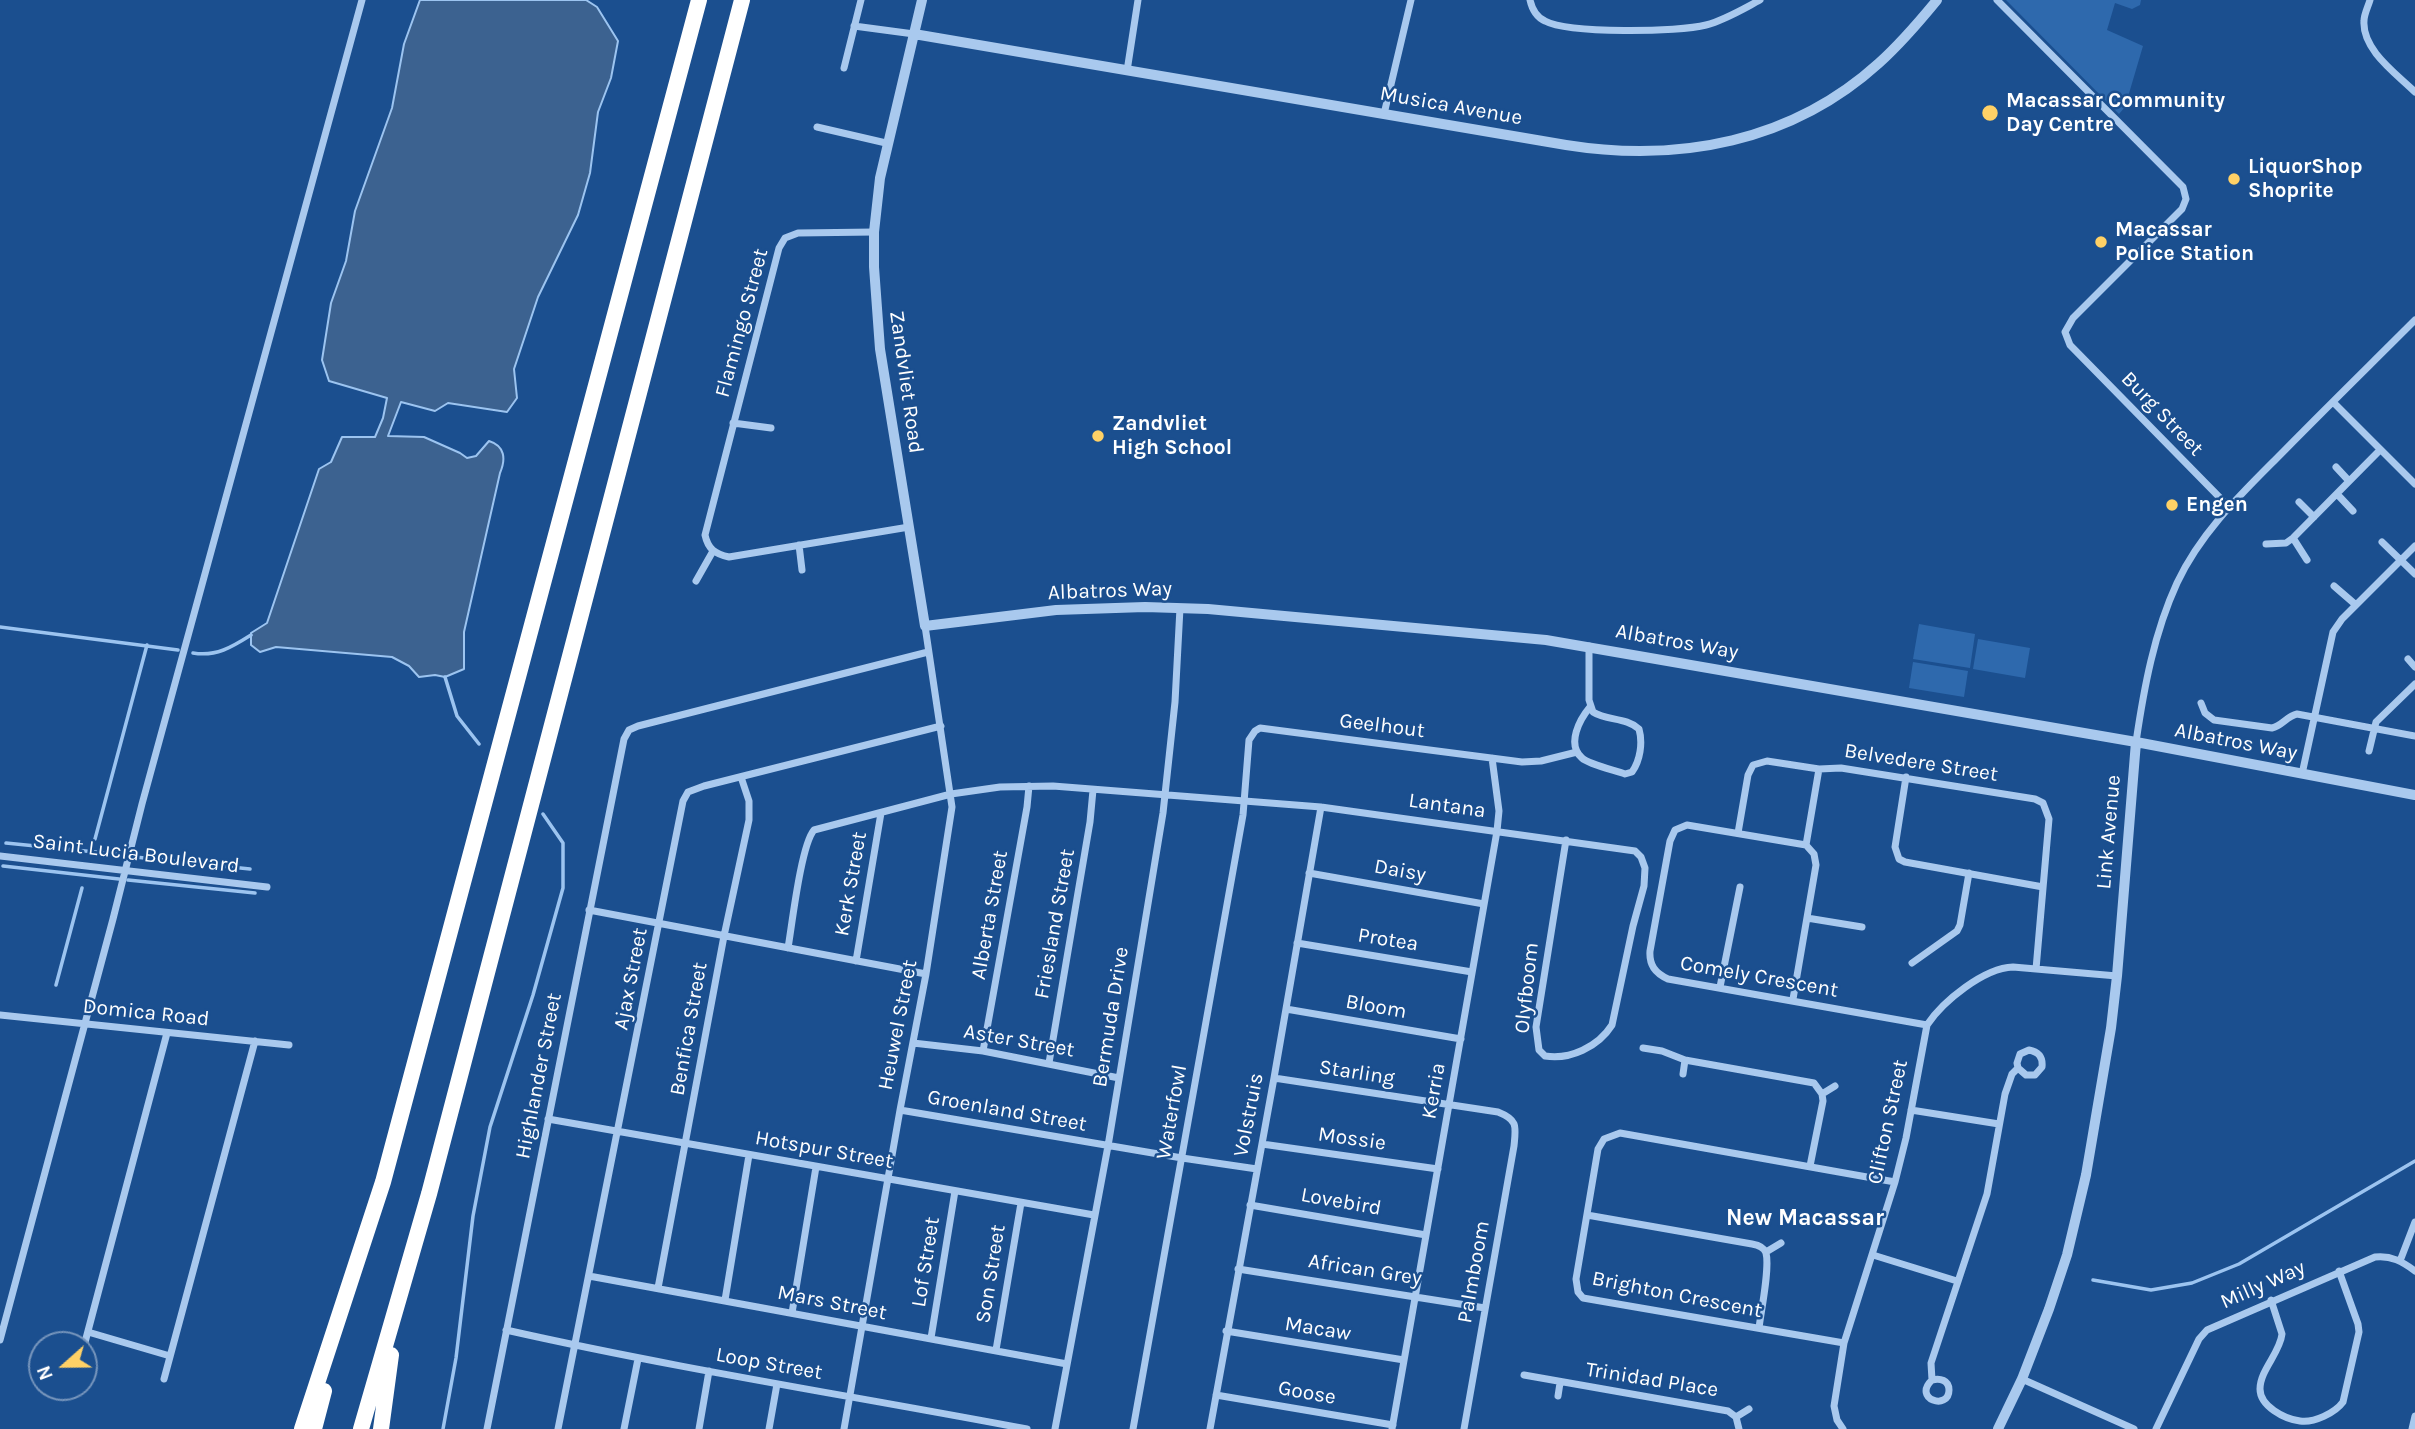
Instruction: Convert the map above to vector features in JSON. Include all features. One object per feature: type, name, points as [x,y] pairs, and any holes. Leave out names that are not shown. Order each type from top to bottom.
[{"type":"highway","points":[[302,1429],[383,1182],[699,0]]},
{"type":"highway","points":[[361,1429],[433,1181],[742,0]]},
{"type":"highway","points":[[314,1429],[369,1219]]},
{"type":"highway","points":[[380,1429],[399,1293]]},
{"type":"street","points":[[0,1340],[362,0]]},
{"type":"street","points":[[844,68],[861,0]]},
{"type":"street","name":"Zandvliet Road","points":[[922,0],[886,143],[874,232],[877,321],[925,626]]},
{"type":"street","points":[[1127,71],[1138,0]]},
{"type":"street","points":[[1384,114],[1411,0]]},
{"type":"street","points":[[1531,4],[1543,21],[1550,24],[1611,31],[1698,26],[1719,20],[1760,0]]},
{"type":"street","name":"Musica Avenue","points":[[914,34],[1619,152],[1694,149],[1721,144],[1798,117],[1844,90],[1880,63],[1937,0]]},
{"type":"street","name":"Burg Street","points":[[1997,0],[2176,178],[2185,194],[2182,209],[2068,323],[2065,332],[2070,345],[2229,507]]},
{"type":"street","points":[[2370,0],[2364,19],[2368,41],[2374,51],[2415,92]]},
{"type":"street","points":[[854,26],[914,34]]},
{"type":"street","points":[[817,127],[886,143]]},
{"type":"street","name":"Flamingo Street","points":[[713,551],[707,542],[706,528],[779,248],[785,238],[806,232],[874,232]]},
{"type":"street","name":"Link Avenue","points":[[1998,1429],[2022,1379],[2067,1255],[2080,1205],[2109,1040],[2117,976],[2136,742],[2143,693],[2166,608],[2190,559],[2216,521],[2415,320]]},
{"type":"street","points":[[2333,402],[2415,484]]},
{"type":"street","name":"Flamingo Street","points":[[733,423],[771,428]]},
{"type":"street","points":[[2266,544],[2286,543],[2293,538],[2380,450]]},
{"type":"street","points":[[2336,467],[2349,481]]},
{"type":"street","points":[[2337,494],[2353,511]]},
{"type":"street","points":[[2299,502],[2314,517]]},
{"type":"street","points":[[696,581],[713,551],[729,556],[909,527]]},
{"type":"street","points":[[2293,538],[2307,560]]},
{"type":"street","points":[[2382,542],[2415,574]]},
{"type":"street","points":[[799,545],[802,569]]},
{"type":"street","points":[[2302,774],[2329,643],[2337,625],[2415,546]]},
{"type":"street","points":[[2334,586],[2356,605]]},
{"type":"street","name":"Albatros Way","points":[[925,626],[1081,608],[1180,608],[1437,629],[1589,646],[2136,742],[2415,796]]},
{"type":"street","name":"Bermuda Drive","points":[[1055,1429],[1108,1146],[1165,796],[1175,702],[1180,608]]},
{"type":"street","name":"Heuwel Street","points":[[844,1429],[926,974],[952,807],[925,626]]},
{"type":"street","points":[[1589,646],[1590,707],[1578,725],[1575,742],[1577,752],[1583,759],[1625,774],[1633,771],[1641,742],[1639,729],[1631,723],[1598,715],[1590,707]]},
{"type":"street","name":"Highlander Street","points":[[487,1429],[589,910],[624,739],[629,730],[928,652]]},
{"type":"street","points":[[2408,659],[2415,667]]},
{"type":"street","points":[[2369,751],[2373,728],[2415,684]]},
{"type":"street","points":[[2202,703],[2206,713],[2214,720],[2272,728],[2280,726],[2295,715],[2415,736]]},
{"type":"street","name":"Ajax Street","points":[[558,1429],[684,801],[688,792],[941,726]]},
{"type":"street","name":"Geelhout","points":[[1244,802],[1249,740],[1260,728],[1522,762],[1541,761],[1577,752]]},
{"type":"street","name":"Kerria","points":[[1392,1427],[1497,831],[1499,811],[1493,758]]},
{"type":"street","points":[[1738,833],[1748,775],[1753,765],[1767,761],[1819,769]]},
{"type":"street","name":"Belvedere Street","points":[[1793,999],[1816,865],[1814,854],[1806,845],[1819,769],[1840,768],[1906,777],[2035,799],[2043,803],[2049,819],[2036,969]]},
{"type":"street","name":"Benfica Street","points":[[658,1288],[724,936],[749,820],[748,801],[741,777]]},
{"type":"street","points":[[1906,777],[1895,847],[1897,857],[1905,862],[2043,887]]},
{"type":"street","name":"Lantana","points":[[788,948],[809,836],[814,830],[951,794],[1028,786],[1321,807],[1566,840],[1635,851],[1641,857]]},
{"type":"street","name":"Alberta Street","points":[[983,1051],[1027,807],[1028,786]]},
{"type":"street","name":"Friesland Street","points":[[1048,1063],[1090,822],[1093,790]]},
{"type":"street","name":"Waterfowl","points":[[1133,1429],[1244,802]]},
{"type":"street","name":"Volstruis","points":[[1210,1429],[1321,807]]},
{"type":"street","name":"Kerk Street","points":[[856,961],[881,813]]},
{"type":"street","name":"Comely Crescent","points":[[1806,845],[1687,825],[1675,831],[1670,841],[1650,951],[1651,963],[1659,975],[1668,979],[1793,999],[1927,1025]]},
{"type":"street","name":"Olyfboom","points":[[1566,840],[1536,1027],[1539,1050],[1545,1056],[1558,1058],[1595,1044],[1612,1025],[1644,886],[1645,868],[1641,857]]},
{"type":"street","name":"Saint Lucia Boulevard","points":[[0,856],[267,887]]},
{"type":"street","name":"Daisy","points":[[1309,873],[1484,904]]},
{"type":"street","points":[[1912,963],[1957,931],[1969,873]]},
{"type":"street","points":[[1720,987],[1740,887]]},
{"type":"street","points":[[589,910],[926,974]]},
{"type":"street","points":[[1807,918],[1863,927]]},
{"type":"street","name":"Protea","points":[[1297,943],[1472,972]]},
{"type":"street","points":[[1927,1025],[1938,1009],[1991,971],[2006,967],[2117,976]]},
{"type":"street","name":"Bloom","points":[[1286,1009],[1461,1039]]},
{"type":"street","name":"Domica Road","points":[[0,1015],[289,1045]]},
{"type":"street","name":"Clifton Street","points":[[1843,1429],[1837,1420],[1834,1406],[1844,1343],[1895,1182],[1927,1025]]},
{"type":"street","points":[[88,1331],[167,1032]]},
{"type":"street","points":[[164,1379],[255,1041]]},
{"type":"street","name":"Aster Street","points":[[913,1043],[983,1051],[1119,1078]]},
{"type":"street","points":[[1643,1048],[1662,1051],[1685,1060],[1814,1083],[1822,1094],[1822,1108],[1810,1166]]},
{"type":"street","points":[[1683,1074],[1685,1060]]},
{"type":"street","points":[[1932,1380],[1931,1363],[1987,1194],[2005,1094],[2012,1074],[2018,1068]]},
{"type":"street","name":"Starling","points":[[1274,1078],[1498,1112],[1510,1117],[1514,1122]]},
{"type":"street","points":[[1822,1094],[1835,1086]]},
{"type":"street","name":"Groenland Street","points":[[900,1110],[1257,1169]]},
{"type":"street","points":[[1910,1110],[1999,1124]]},
{"type":"street","name":"Hotspur Street","points":[[548,1119],[1094,1215]]},
{"type":"street","name":"Palmboom","points":[[1464,1429],[1514,1146],[1514,1122]]},
{"type":"street","name":"Brighton Crescent","points":[[1844,1343],[1585,1299],[1578,1292],[1576,1279],[1598,1149],[1604,1139],[1615,1134],[1895,1182]]},
{"type":"street","name":"Mossie","points":[[1262,1143],[1438,1169]]},
{"type":"street","points":[[725,1300],[749,1155]]},
{"type":"street","points":[[792,1313],[816,1167]]},
{"type":"street","name":"Lof Street","points":[[931,1338],[955,1191]]},
{"type":"street","name":"Son Street","points":[[996,1350],[1021,1203]]},
{"type":"street","name":"Lovebird","points":[[1250,1205],[1426,1235]]},
{"type":"street","points":[[1587,1215],[1763,1248],[1766,1252],[1766,1272],[1759,1328]]},
{"type":"street","points":[[2415,1222],[2400,1261],[2415,1271]]},
{"type":"street","points":[[1766,1252],[1781,1243]]},
{"type":"street","points":[[1873,1255],[1957,1280]]},
{"type":"street","name":"Milly Way","points":[[2156,1429],[2202,1334],[2213,1326],[2375,1257],[2400,1261]]},
{"type":"street","name":"African Grey","points":[[1238,1269],[1485,1308]]},
{"type":"street","points":[[2271,1300],[2282,1339],[2262,1381],[2260,1391],[2263,1400],[2268,1406],[2300,1421],[2325,1415],[2340,1407],[2343,1402],[2359,1332],[2339,1271]]},
{"type":"street","name":"Mars Street","points":[[589,1276],[1067,1364]]},
{"type":"street","name":"Loop Street","points":[[506,1331],[638,1359],[850,1395],[1027,1429]]},
{"type":"street","name":"Macaw","points":[[1226,1331],[1404,1360]]},
{"type":"street","points":[[98,1335],[170,1356]]},
{"type":"street","points":[[624,1429],[638,1359]]},
{"type":"street","points":[[699,1429],[709,1371]]},
{"type":"street","name":"Trinidad Place","points":[[1524,1375],[1728,1411],[1736,1417],[1739,1429]]},
{"type":"street","points":[[2022,1379],[2134,1429]]},
{"type":"street","name":"Trinidad Place","points":[[1558,1396],[1560,1383]]},
{"type":"street","points":[[769,1429],[778,1384]]},
{"type":"street","name":"Goose","points":[[1216,1395],[1392,1427]]},
{"type":"street","name":"Trinidad Place","points":[[1736,1417],[1749,1409]]},
{"type":"street","points":[[2412,1429],[2415,1416]]},
{"type":"shaded area","points":[[420,0],[586,0],[597,7],[618,41],[611,78],[598,112],[590,173],[578,215],[538,297],[514,369],[517,398],[507,412],[448,403],[435,411],[401,402],[388,436],[424,437],[467,458],[476,456],[489,441],[498,446],[503,454],[464,632],[464,669],[445,677],[419,677],[409,666],[392,657],[276,647],[260,652],[251,645],[251,633],[267,623],[319,469],[331,462],[342,437],[375,437],[383,418],[387,398],[329,381],[322,360],[331,303],[346,261],[355,211],[392,108],[404,44]]},
{"type":"shaded area","points":[[2006,0],[2141,0],[2140,5],[2132,9],[2115,3],[2107,30],[2143,46],[2125,107],[2119,114]]},
{"type":"shaded area","points":[[1919,624],[1975,634],[1970,668],[1913,659]]},
{"type":"shaded area","points":[[1978,639],[2030,648],[2025,678],[1973,669]]},
{"type":"shaded area","points":[[1913,662],[1968,671],[1964,697],[1909,688]]},
{"type":"waterway","points":[[0,627],[178,650]]},
{"type":"waterway","points":[[193,653],[216,652],[251,635]]},
{"type":"waterway","points":[[95,839],[147,645]]},
{"type":"waterway","points":[[445,677],[457,716],[479,744]]},
{"type":"waterway","points":[[443,1429],[456,1358],[473,1216],[490,1127],[533,995],[563,888],[563,843],[543,814]]},
{"type":"waterway","points":[[6,843],[125,855]]},
{"type":"waterway","points":[[135,857],[250,869]]},
{"type":"waterway","points":[[3,866],[119,879]]},
{"type":"waterway","points":[[128,880],[255,893]]},
{"type":"waterway","points":[[56,985],[82,888]]},
{"type":"waterway","points":[[2093,1280],[2151,1290],[2192,1283],[2239,1264],[2415,1161]]},
{"type":"place","name":"Macassar Community Day Centre","points":[[1990,113]]},
{"type":"place","name":"LiquorShop Shoprite","points":[[2234,179]]},
{"type":"place","name":"Macassar Police Station","points":[[2101,242]]},
{"type":"place","name":"Zandvliet High School","points":[[1098,436]]},
{"type":"place","name":"Engen","points":[[2172,505]]},
{"type":"district","name":"New Macassar","points":[[1805,1218]]}]
